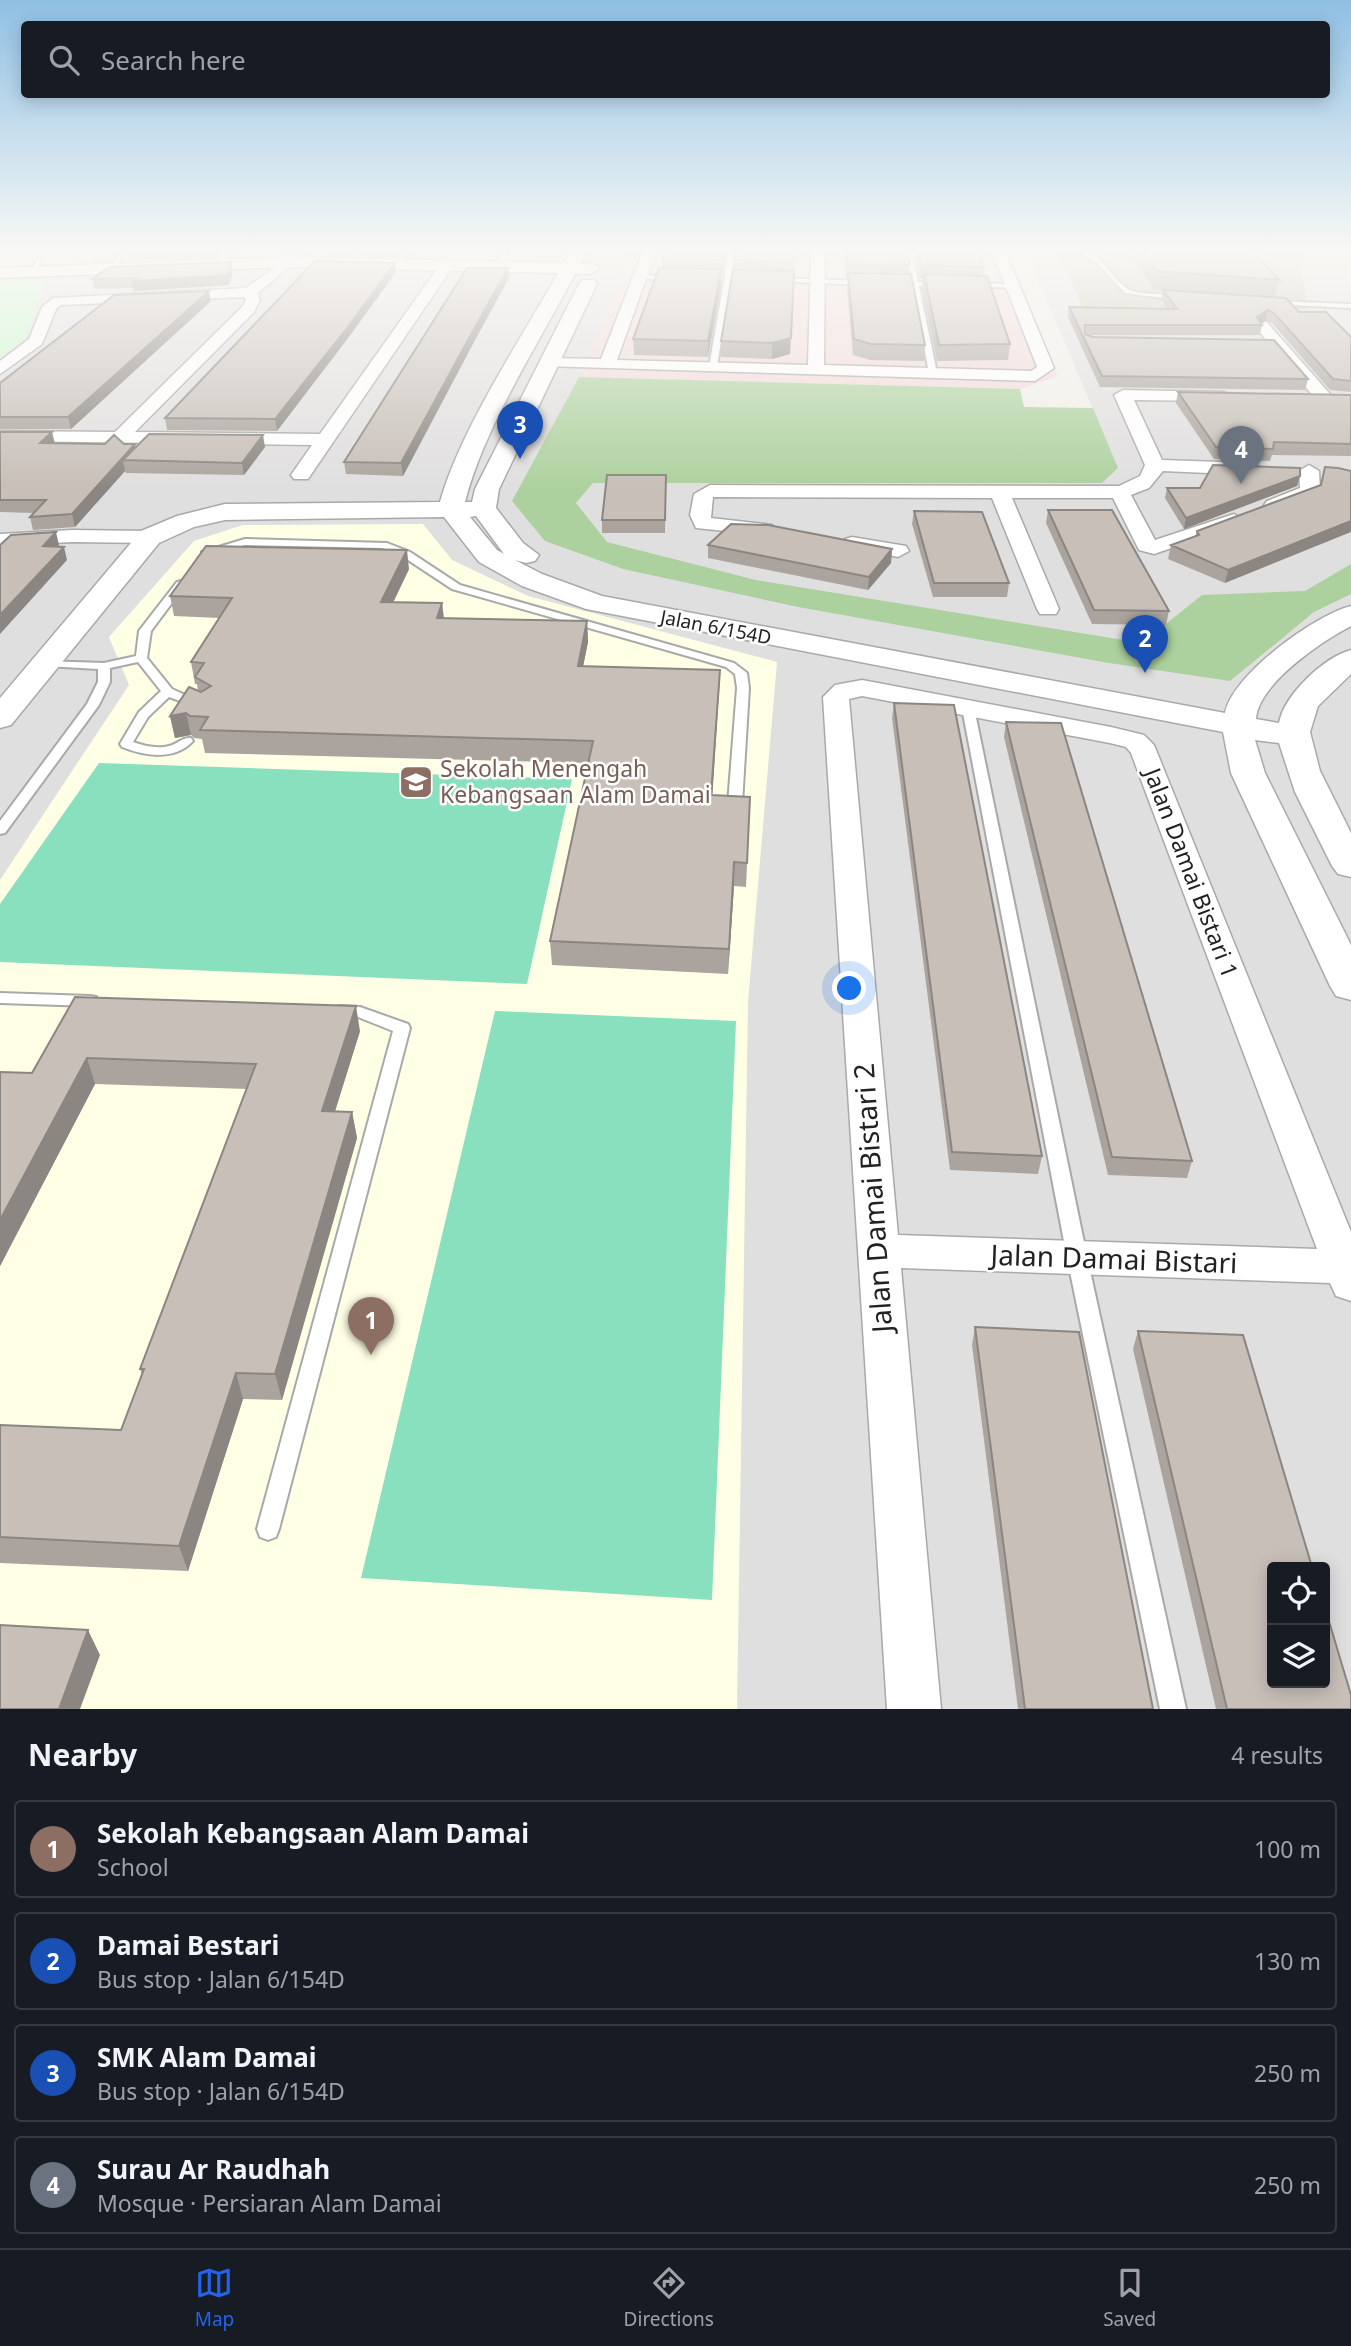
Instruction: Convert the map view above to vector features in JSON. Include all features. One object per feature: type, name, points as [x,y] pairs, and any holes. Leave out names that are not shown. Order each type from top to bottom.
[{"type":"street","points":[[0,369],[36,341],[40,331]]},
{"type":"street","points":[[120,437],[228,331]]},
{"type":"street","points":[[301,475],[402,331]]},
{"type":"street","points":[[414,509],[442,497],[458,482],[536,331]]},
{"type":"street","points":[[465,514],[487,489],[565,331]]},
{"type":"street","points":[[607,364],[620,331]]},
{"type":"street","points":[[816,370],[817,331]]},
{"type":"street","points":[[519,362],[1035,376],[1046,368],[1031,331]]},
{"type":"street","points":[[1267,331],[1331,398],[1297,398]]},
{"type":"street","points":[[1251,343],[1278,343]]},
{"type":"street","points":[[782,532],[703,524],[700,516],[704,494],[710,491],[1120,492],[1144,484],[1152,477],[1155,465],[1123,395],[1242,396]]},
{"type":"street","points":[[0,436],[327,440]]},
{"type":"street","points":[[1155,465],[1267,469]]},
{"type":"street","points":[[1120,492],[1147,545],[1154,548],[1310,491],[1301,470],[1330,471]]},
{"type":"street","points":[[458,482],[465,514]]},
{"type":"street","points":[[1000,492],[1048,609]]},
{"type":"street","points":[[0,718],[145,544],[186,521],[225,512],[414,509],[465,514]]},
{"type":"street","name":"Jalan 6/154D","points":[[465,514],[514,549],[556,571],[612,590],[1295,727]]},
{"type":"street","points":[[10,540],[63,548],[145,544]]},
{"type":"street","points":[[833,540],[898,551]]},
{"type":"street","points":[[1351,615],[1311,635],[1273,669],[1232,716],[1248,773],[1351,986]]},
{"type":"street","points":[[1351,659],[1314,692],[1295,727],[1296,756],[1351,866]]},
{"type":"street","name":"Jalan Damai Bistari 1","points":[[844,690],[862,688],[1111,735],[1135,741],[1144,751],[1349,1272]]},
{"type":"street","name":"Jalan Damai Bistari 2","points":[[844,690],[836,697],[914,1709]]},
{"type":"street","name":"Jalan Damai Bistari","points":[[877,1251],[1077,1257],[1349,1272]]},
{"type":"lane","points":[[713,367],[720,331]]},
{"type":"lane","points":[[924,331],[933,373]]},
{"type":"lane","points":[[207,707],[168,692],[141,658],[145,631],[205,553],[245,542],[383,545],[406,554],[456,587],[730,665],[741,673],[743,688],[735,804]]},
{"type":"lane","points":[[46,663],[104,666],[141,658]]},
{"type":"lane","points":[[0,830],[93,705],[104,682],[104,666]]},
{"type":"lane","points":[[168,692],[152,704],[136,722],[126,744],[152,751],[180,748],[187,741]]},
{"type":"lane","points":[[968,708],[1077,1257],[1174,1709]]},
{"type":"lane","points":[[0,998],[111,1002]]},
{"type":"lane","points":[[268,1529],[402,1028],[360,1012],[319,1010]]},
{"type":"shaded area","points":[[0,331],[1040,331],[1057,376],[1020,389],[579,377],[576,503],[593,483],[1118,468],[1060,331],[1351,331],[1351,1709],[0,1709]]},
{"type":"shaded area","points":[[598,331],[1040,331],[1057,376],[1020,389],[579,377]]},
{"type":"shaded area","points":[[423,524],[452,560],[528,596],[777,662],[748,1002],[737,1709],[0,1709],[0,880],[129,685],[109,637],[194,541],[243,525]]},
{"type":"green space","points":[[0,331],[28,331],[26,338],[0,358]]},
{"type":"green space","points":[[579,377],[1020,389],[1024,407],[1093,408],[1118,468],[1102,483],[593,483],[576,503],[607,542],[756,580],[1142,643],[1202,595],[1305,591],[1351,564],[1351,594],[1314,612],[1230,681],[1109,663],[798,607],[623,569],[545,541],[512,501]]},
{"type":"green space","points":[[99,763],[572,779],[527,984],[0,962],[0,904]]},
{"type":"green space","points":[[495,1011],[736,1021],[712,1600],[361,1578]]},
{"type":"building","points":[[68,331],[165,331],[68,417],[0,417],[0,383]]},
{"type":"building","points":[[248,331],[345,331],[275,419],[165,418]]},
{"type":"building","points":[[427,331],[474,331],[401,463],[344,462]]},
{"type":"building","points":[[636,331],[710,331],[708,341],[633,339]]},
{"type":"building","points":[[723,331],[791,331],[791,338],[772,343],[721,341]]},
{"type":"building","points":[[853,331],[922,331],[925,345],[871,344],[854,339]]},
{"type":"building","points":[[936,331],[1006,331],[1010,344],[939,345]]},
{"type":"building","points":[[1080,331],[1093,337],[1274,340],[1308,379],[1102,376]]},
{"type":"building","points":[[1290,331],[1345,331],[1351,337],[1351,381],[1333,379]]},
{"type":"building","points":[[1178,392],[1351,395],[1351,444],[1274,442],[1273,449],[1216,447]]},
{"type":"building","points":[[0,432],[52,432],[40,443],[105,444],[114,435],[124,444],[135,444],[72,514],[30,517],[46,500],[0,500]]},
{"type":"building","points":[[149,434],[263,435],[242,463],[123,460]]},
{"type":"building","points":[[1213,465],[1300,468],[1300,476],[1186,518],[1167,488],[1200,488]]},
{"type":"building","points":[[1325,467],[1351,471],[1351,521],[1228,570],[1171,545],[1199,535],[1197,531],[1321,485]]},
{"type":"building","points":[[607,475],[666,475],[665,520],[602,520]]},
{"type":"building","points":[[1048,510],[1112,510],[1169,611],[1094,610]]},
{"type":"building","points":[[914,511],[982,512],[1009,583],[934,583]]},
{"type":"building","points":[[731,524],[768,525],[892,549],[869,577],[708,545]]},
{"type":"building","points":[[56,532],[43,546],[64,547],[0,615],[0,545],[11,535]]},
{"type":"building","points":[[206,546],[407,550],[381,602],[442,603],[437,618],[587,621],[578,666],[720,670],[711,795],[750,797],[747,863],[734,862],[729,949],[550,941],[593,741],[200,730],[208,717],[190,716],[186,713],[170,716],[189,687],[201,692],[211,686],[195,677],[204,663],[191,662],[232,598],[170,596]]},
{"type":"building","points":[[894,703],[954,705],[1042,1156],[952,1152]]},
{"type":"building","points":[[1006,722],[1061,723],[1192,1161],[1112,1157]]},
{"type":"building","points":[[75,997],[356,1006],[322,1111],[352,1112],[275,1374],[236,1373],[179,1546],[0,1537],[0,1425],[121,1430],[144,1369],[140,1369],[256,1064],[87,1058],[0,1220],[0,1072],[32,1073]]},
{"type":"building","points":[[975,1327],[1079,1332],[1153,1709],[1025,1709]]},
{"type":"building","points":[[1138,1331],[1243,1335],[1311,1562],[1267,1562],[1267,1688],[1330,1688],[1330,1625],[1351,1695],[1351,1709],[1227,1709]]},
{"type":"building","points":[[0,1625],[88,1630],[59,1709],[0,1709]]},
{"type":"place","name":"SMK Alam Damai","points":[[520,459]]},
{"type":"place","name":"Surau Ar Raudhah","points":[[1241,484]]},
{"type":"place","name":"Damai Bestari","points":[[1145,673]]},
{"type":"place","name":"Sekolah Menengah Kebangsaan Alam Damai","points":[[416,782]]},
{"type":"place","name":"Sekolah Kebangsaan Alam Damai","points":[[371,1355]]}]
